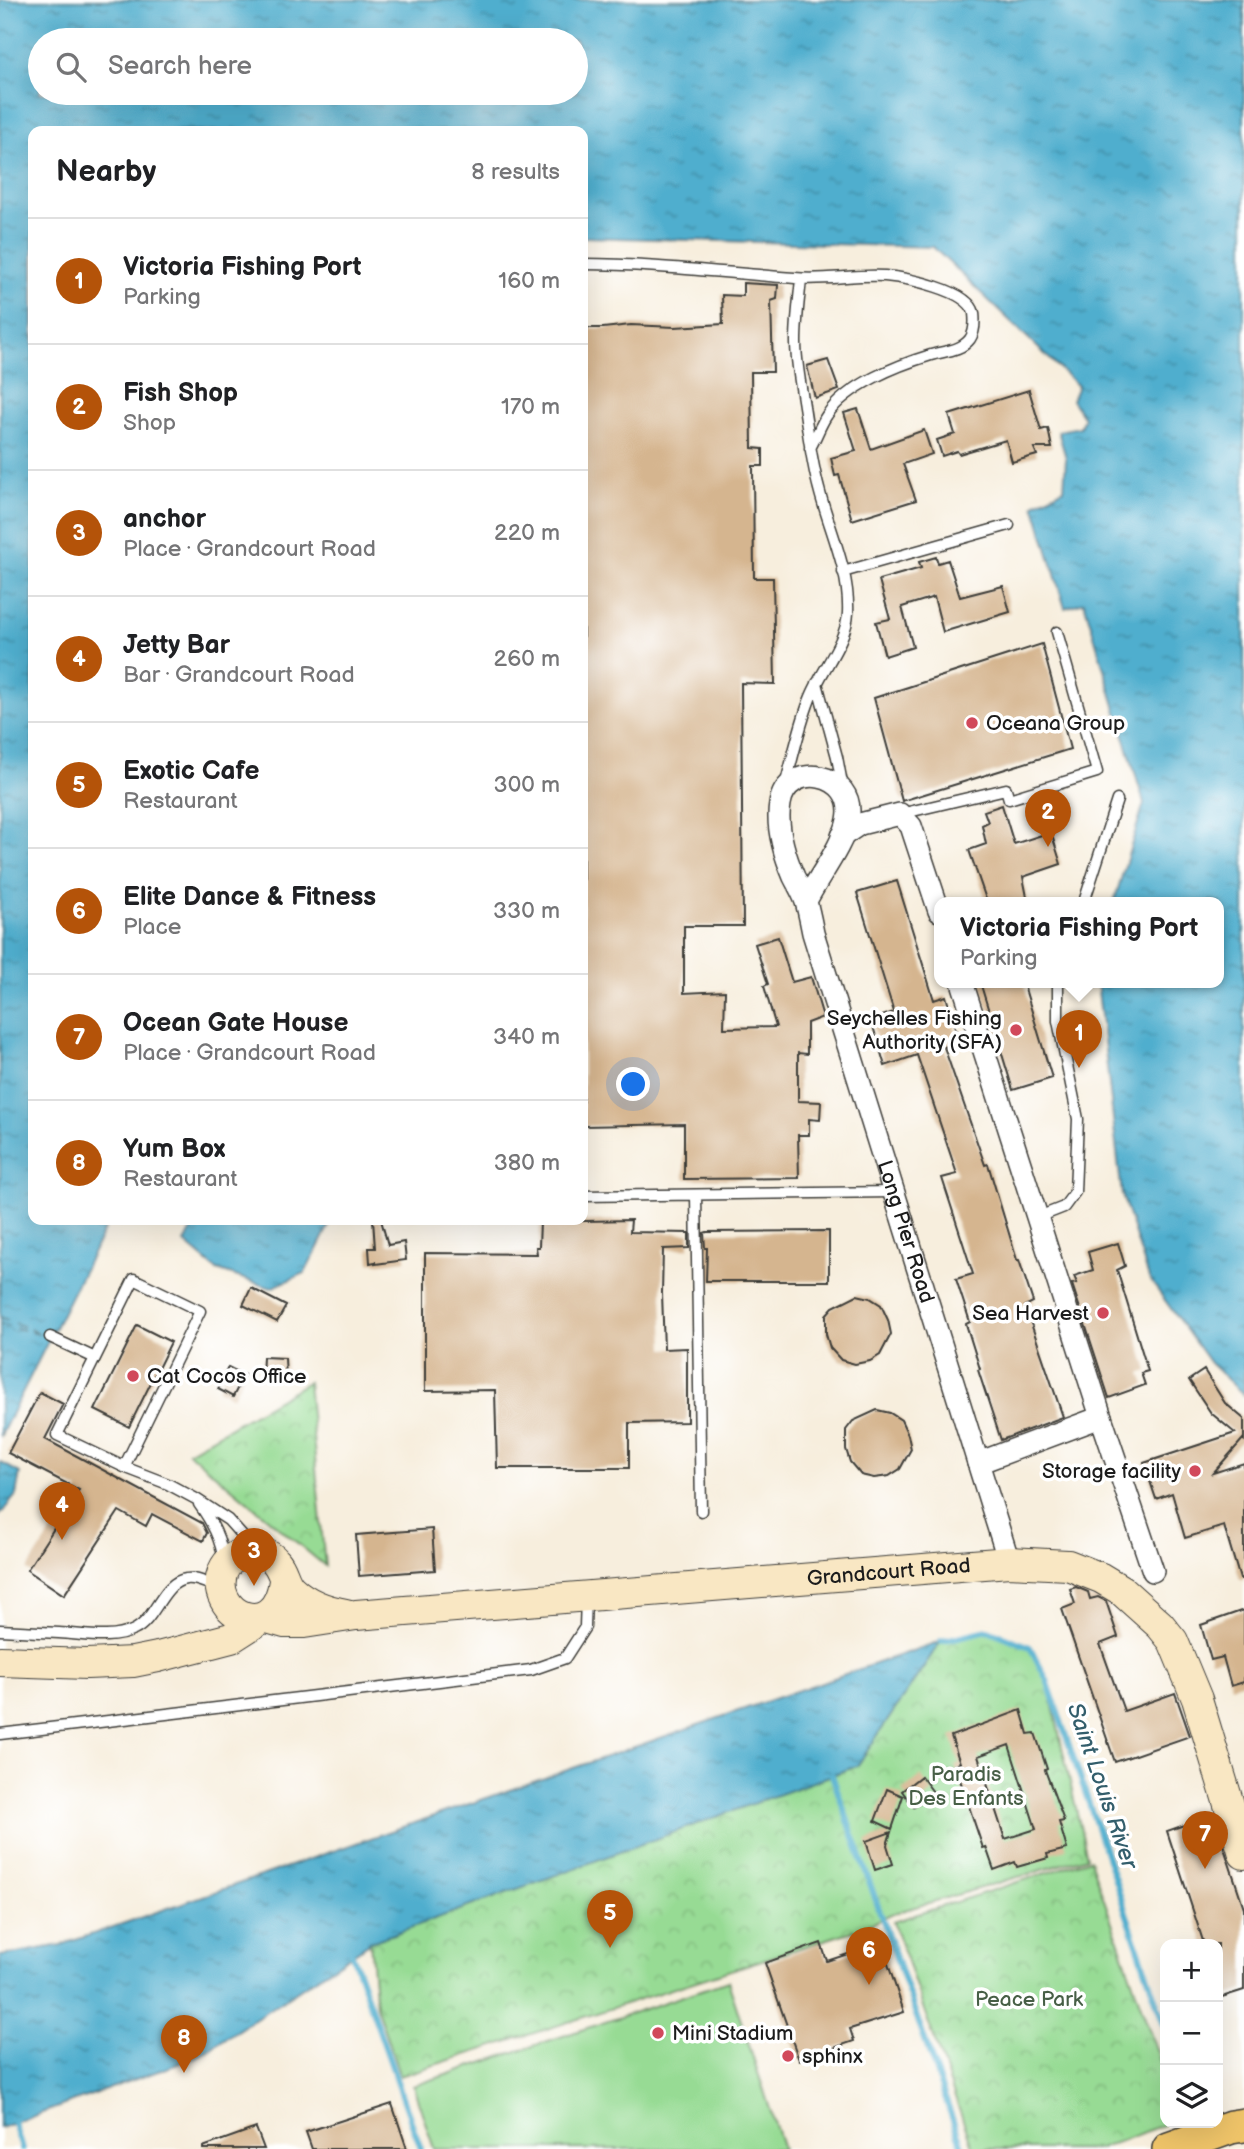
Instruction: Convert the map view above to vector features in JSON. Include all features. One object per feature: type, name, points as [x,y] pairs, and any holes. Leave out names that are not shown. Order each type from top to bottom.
[{"type":"main road","points":[[1177,2146],[1235,2124]]},
{"type":"street","points":[[784,790],[801,778],[819,776],[834,781],[848,800],[848,823],[806,901]]},
{"type":"street","name":"Long Pier Road","points":[[784,790],[780,802],[781,830],[793,875],[806,901],[813,933],[1009,1562]]},
{"type":"street","points":[[842,836],[860,824],[901,814],[911,826],[934,897]]},
{"type":"street","points":[[964,988],[1036,1218],[1153,1571]]},
{"type":"street","points":[[978,1463],[1101,1417]]},
{"type":"street","points":[[158,1657],[191,1641],[213,1620],[216,1584],[232,1559],[243,1552],[267,1554],[276,1561],[284,1581],[292,1590],[319,1607],[356,1615]]},
{"type":"street","name":"Grandcourt Road","points":[[356,1615],[1009,1562],[1068,1565],[1101,1578],[1121,1590],[1160,1625],[1173,1641],[1235,1797],[1244,1854]]},
{"type":"street","points":[[0,1661],[116,1664],[158,1657],[231,1638],[274,1610],[280,1600],[284,1581]]},
{"type":"street","points":[[216,1584],[229,1608],[240,1616],[304,1623],[356,1615]]},
{"type":"lane","points":[[588,264],[618,264],[801,279],[886,276],[922,283],[964,298],[972,305],[974,329],[970,339],[960,348],[905,363],[853,391],[827,415],[810,449]]},
{"type":"lane","points":[[784,790],[802,722],[817,683],[845,629],[848,614],[843,572],[810,449],[796,345],[801,279]]},
{"type":"lane","points":[[843,572],[1009,525]]},
{"type":"lane","points":[[901,814],[1006,789],[1009,799],[1097,772],[1057,632]]},
{"type":"lane","points":[[817,683],[843,790]]},
{"type":"lane","points":[[1086,897],[1117,800]]},
{"type":"lane","points":[[1036,1218],[1064,1207],[1075,1192],[1078,1119],[1058,1021],[1058,988]]},
{"type":"lane","points":[[588,1196],[894,1192]]},
{"type":"lane","points":[[696,1195],[701,1511]]},
{"type":"lane","points":[[124,1467],[200,1311],[134,1279],[58,1435],[124,1467],[168,1484],[196,1499],[228,1520],[256,1551]]},
{"type":"lane","points":[[50,1337],[96,1358]]},
{"type":"lane","points":[[0,1630],[119,1635],[145,1623],[168,1590],[177,1583],[186,1579],[216,1584],[220,1541],[211,1520],[196,1499]]},
{"type":"lane","points":[[0,1734],[531,1670],[565,1658],[585,1627],[586,1597]]},
{"type":"green space","points":[[308,1382],[325,1566],[188,1452]]},
{"type":"green space","name":"Paradis Des Enfants","points":[[988,1630],[1030,1647],[1047,1680],[1087,1857],[891,1914],[862,1928],[400,2076],[376,2006],[370,1942],[857,1766],[941,1641]]},
{"type":"green space","name":"Peace Park","points":[[1090,1859],[1160,2061],[1160,2126],[1099,2149],[973,2149],[893,1922]]},
{"type":"green space","name":"Mini Stadium","points":[[728,1981],[783,2149],[434,2149],[413,2086]]},
{"type":"water","points":[[0,0],[1244,0],[1244,1395],[1210,1363],[1149,1278],[1122,1195],[1098,988],[1224,988],[1224,897],[1116,897],[1144,803],[1084,602],[1065,608],[1034,504],[1064,489],[1066,458],[1058,431],[1080,427],[1084,418],[1072,400],[1078,386],[933,247],[588,237],[588,126],[28,126],[28,1225],[106,1225],[0,1437]]},
{"type":"water","points":[[194,1225],[329,1225],[305,1273],[271,1288],[217,1270],[185,1243]]},
{"type":"water","points":[[0,1462],[20,1473],[16,1495],[0,1515]]},
{"type":"water","points":[[941,1641],[857,1766],[371,1942],[197,2057],[0,2128],[0,1956],[61,1945]]},
{"type":"building","points":[[743,283],[778,285],[777,299],[771,301],[773,372],[751,372],[752,448],[763,449],[763,466],[753,466],[754,578],[773,578],[775,684],[741,683],[743,926],[684,926],[684,993],[725,991],[724,1028],[776,1027],[764,986],[768,984],[755,944],[778,937],[792,982],[811,977],[823,1017],[807,1023],[807,1054],[798,1053],[798,1101],[821,1102],[820,1120],[809,1119],[809,1135],[798,1135],[799,1178],[684,1179],[684,1124],[588,1126],[588,328],[723,324],[722,295],[743,296]]},
{"type":"building","points":[[828,360],[839,390],[815,398],[807,366]]},
{"type":"building","points":[[1029,390],[1041,430],[1048,428],[1052,448],[1034,448],[1037,455],[1012,462],[1006,440],[959,454],[957,451],[942,456],[937,440],[955,434],[949,415]]},
{"type":"building","points":[[858,409],[871,449],[924,430],[932,454],[903,464],[916,500],[852,520],[839,475],[835,476],[831,458],[856,451],[844,413]]},
{"type":"building","points":[[936,557],[938,563],[948,560],[960,597],[1003,586],[1010,612],[943,632],[934,597],[902,607],[913,647],[885,656],[876,622],[890,619],[879,580],[921,568],[919,562]]},
{"type":"building","name":"Oceana Group","points":[[1042,644],[1070,749],[902,801],[874,698]]},
{"type":"building","points":[[1002,805],[1014,844],[1051,832],[1061,864],[1023,877],[1027,897],[985,897],[969,850],[986,844],[982,825],[988,822],[984,811]]},
{"type":"building","points":[[897,881],[934,1000],[946,996],[959,1042],[944,1047],[985,1165],[988,1164],[1017,1260],[1033,1302],[1025,1306],[1063,1417],[1001,1440],[978,1370],[980,1369],[966,1324],[970,1322],[956,1279],[973,1274],[942,1178],[957,1174],[917,1055],[885,1066],[871,1020],[894,1012],[857,893]]},
{"type":"building","name":"Seychelles Fishing Authority (SFA)","points":[[982,988],[1025,988],[1052,1078],[1013,1090]]},
{"type":"building","points":[[631,1220],[630,1232],[689,1233],[689,1248],[663,1249],[662,1293],[664,1349],[687,1348],[687,1422],[629,1423],[629,1468],[497,1468],[495,1390],[425,1391],[425,1253],[537,1254],[540,1225],[588,1225],[588,1221]]},
{"type":"building","points":[[373,1225],[382,1225],[388,1245],[404,1242],[406,1260],[370,1263],[369,1248],[375,1248]]},
{"type":"building","points":[[829,1231],[829,1281],[706,1281],[707,1248],[704,1233]]},
{"type":"building","name":"Sea Harvest","points":[[1118,1243],[1125,1266],[1117,1270],[1148,1371],[1141,1373],[1145,1385],[1109,1398],[1072,1284],[1077,1283],[1074,1276],[1093,1270],[1088,1252]]},
{"type":"building","points":[[251,1288],[286,1306],[277,1322],[243,1305]]},
{"type":"building","points":[[857,1295],[870,1298],[881,1305],[891,1334],[880,1355],[870,1361],[855,1364],[841,1360],[830,1348],[826,1334],[826,1315],[833,1307]]},
{"type":"building","name":"Cat Cocos Office","points":[[137,1325],[171,1342],[129,1427],[95,1410]]},
{"type":"building","points":[[263,1357],[285,1358],[286,1378],[262,1377]]},
{"type":"building","points":[[228,1367],[244,1375],[233,1397],[218,1389]]},
{"type":"building","points":[[1204,1370],[1225,1403],[1244,1419],[1244,1440],[1213,1473],[1244,1463],[1244,1579],[1240,1579],[1224,1526],[1185,1538],[1172,1493],[1156,1499],[1144,1463],[1235,1433],[1211,1413],[1189,1380]]},
{"type":"building","points":[[40,1392],[63,1404],[45,1439],[202,1523],[207,1533],[203,1541],[152,1514],[146,1526],[119,1511],[64,1595],[27,1570],[79,1490],[8,1453]]},
{"type":"building","points":[[877,1410],[890,1413],[901,1420],[911,1449],[900,1469],[889,1476],[874,1478],[861,1475],[850,1462],[846,1449],[846,1430],[853,1421]]},
{"type":"building","points":[[432,1529],[435,1570],[359,1576],[356,1535]]},
{"type":"building","points":[[1076,1587],[1088,1592],[1090,1599],[1098,1597],[1106,1601],[1118,1637],[1100,1644],[1124,1711],[1175,1693],[1190,1736],[1115,1762],[1062,1609],[1075,1604],[1070,1589]]},
{"type":"building","points":[[1244,1610],[1244,1682],[1231,1686],[1223,1657],[1211,1660],[1201,1625]]},
{"type":"building","points":[[1021,1710],[1028,1734],[1035,1733],[1047,1769],[1045,1770],[1064,1821],[1059,1822],[1067,1849],[1017,1867],[1015,1862],[994,1870],[986,1847],[983,1848],[955,1765],[960,1763],[951,1736]],"holes":[[[1009,1745],[1036,1829],[1005,1839],[978,1756]]]},
{"type":"building","points":[[921,1776],[933,1792],[914,1807],[902,1791]]},
{"type":"building","points":[[887,1789],[903,1796],[892,1829],[875,1821]]},
{"type":"building","points":[[1213,1815],[1244,1908],[1244,1990],[1223,1997],[1223,1939],[1202,1939],[1167,1831]]},
{"type":"building","points":[[891,1832],[887,1845],[893,1864],[875,1870],[866,1841]]},
{"type":"building","points":[[821,1943],[827,1961],[881,1943],[904,2012],[850,2029],[854,2041],[799,2060],[765,1963]]},
{"type":"building","points":[[392,2104],[407,2149],[312,2149],[306,2132]]},
{"type":"building","points":[[256,2128],[264,2149],[203,2149],[203,2147]]},
{"type":"waterway","name":"Saint Louis River","points":[[941,1641],[988,1630],[1030,1647],[1047,1680],[1160,2012]]},
{"type":"waterway","points":[[832,1775],[963,2149]]},
{"type":"waterway","points":[[352,1954],[421,2149]]},
{"type":"waterway","points":[[14,2123],[22,2149]]},
{"type":"ferry route","points":[[0,1317],[46,1336]]},
{"type":"ferry route","points":[[0,1324],[42,1335]]},
{"type":"place","name":"Oceana Group","points":[[972,723]]},
{"type":"place","name":"Fish Shop","points":[[1048,847]]},
{"type":"place","name":"Seychelles Fishing Authority (SFA)","points":[[1016,1030]]},
{"type":"place","name":"Victoria Fishing Port","points":[[1079,1068]]},
{"type":"place","name":"Sea Harvest","points":[[1103,1313]]},
{"type":"place","name":"Cat Cocos Office","points":[[133,1376]]},
{"type":"place","name":"Storage facility","points":[[1195,1471]]},
{"type":"place","name":"Jetty Bar","points":[[62,1540]]},
{"type":"place","name":"anchor","points":[[254,1586]]},
{"type":"place","name":"Ocean Gate House","points":[[1205,1869]]},
{"type":"place","name":"Exotic Cafe","points":[[610,1948]]},
{"type":"place","name":"Elite Dance & Fitness","points":[[869,1985]]},
{"type":"place","name":"Mini Stadium","points":[[658,2033]]},
{"type":"place","name":"sphinx","points":[[788,2056]]},
{"type":"place","name":"Yum Box","points":[[184,2073]]}]
